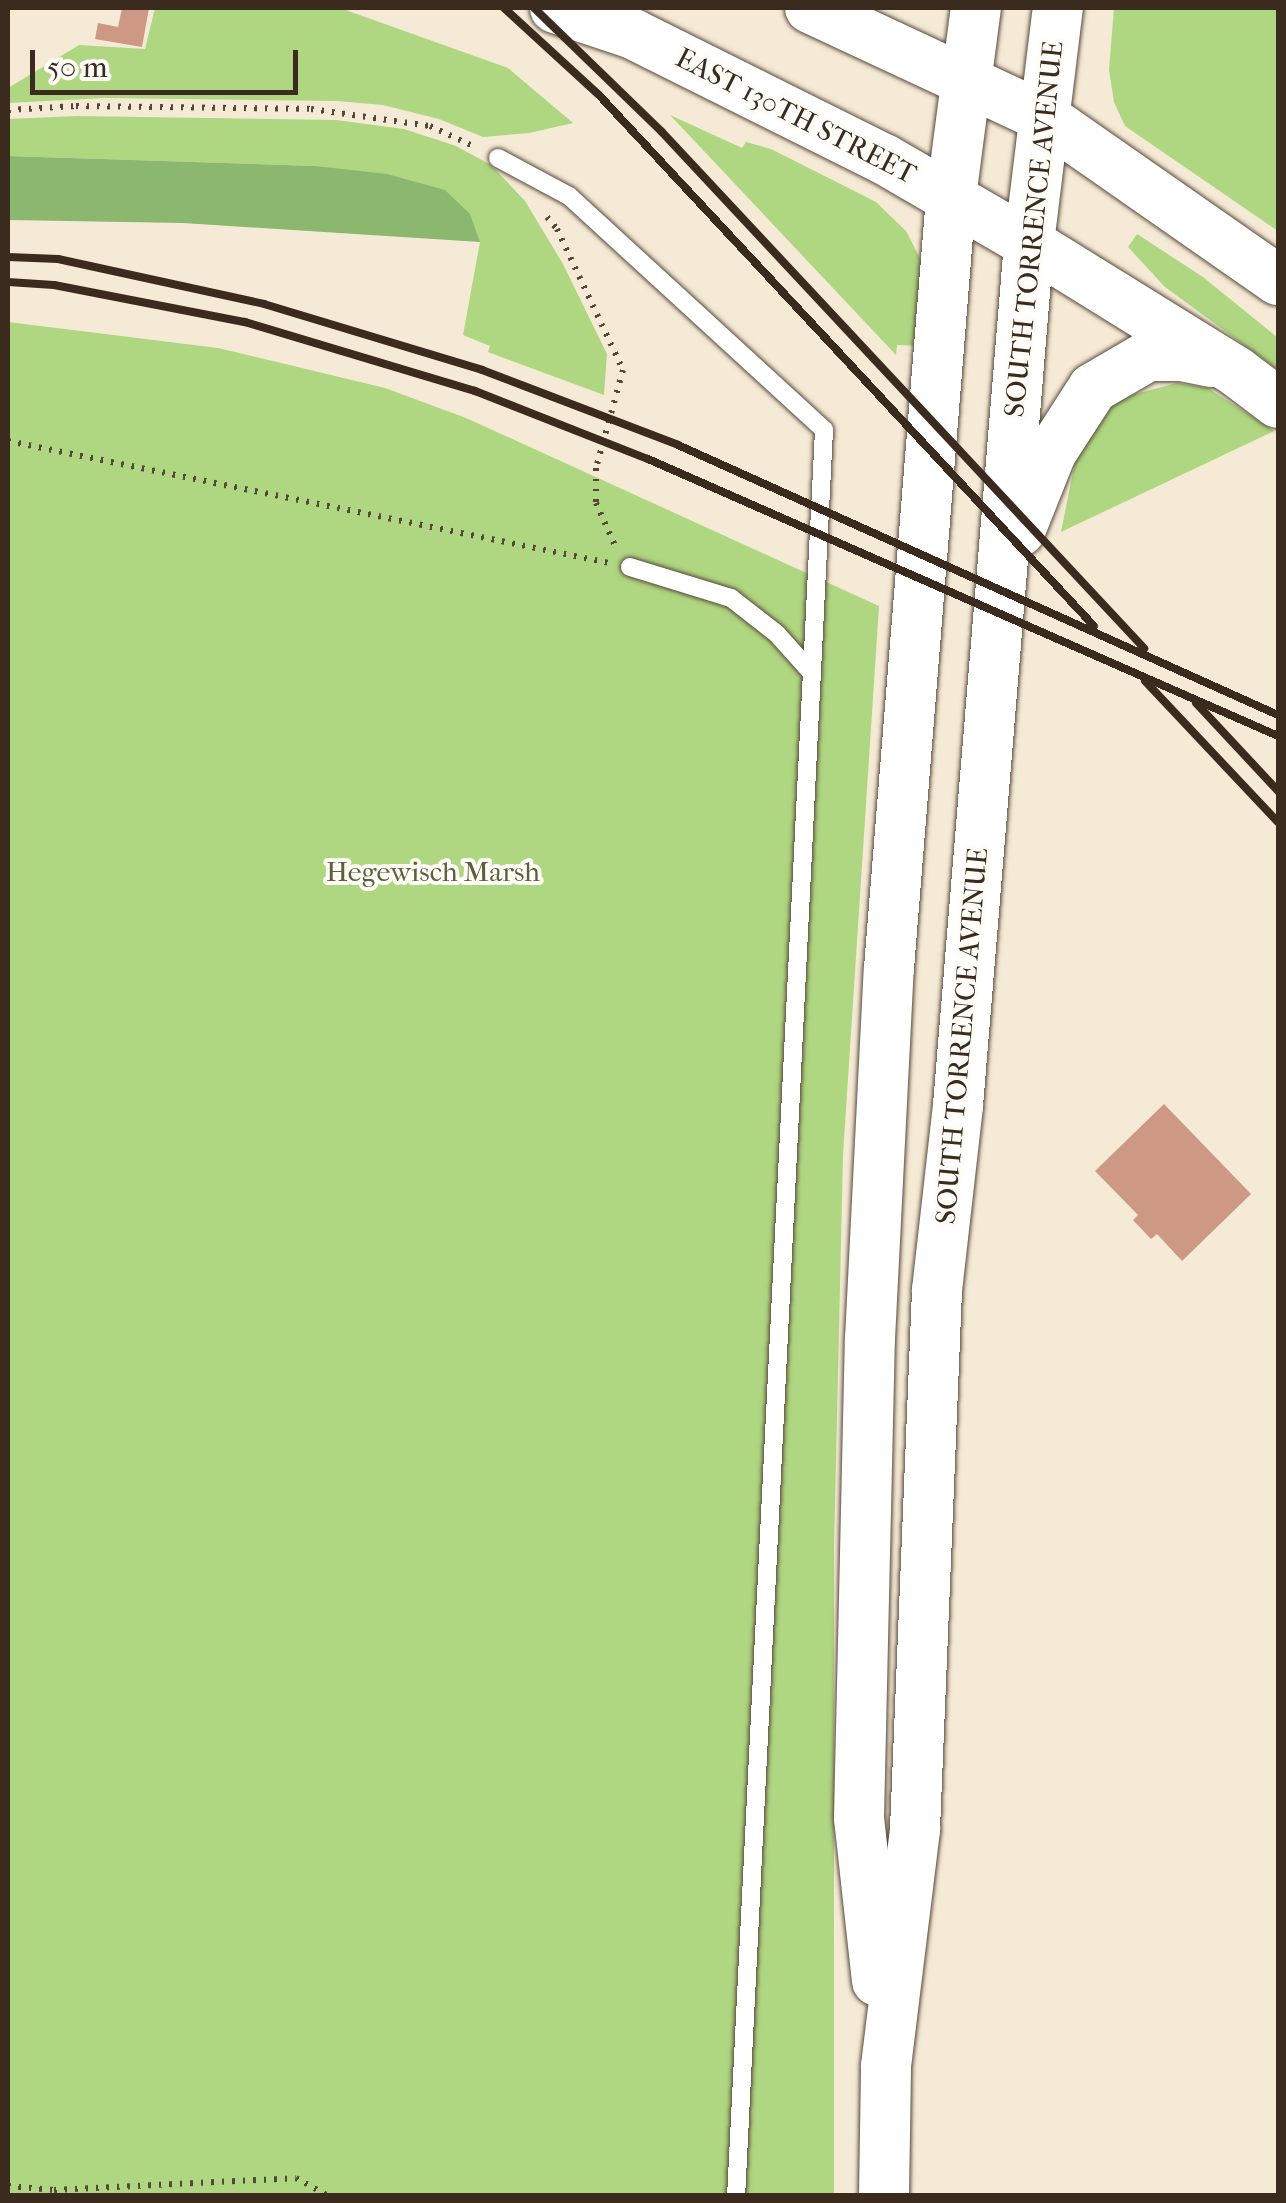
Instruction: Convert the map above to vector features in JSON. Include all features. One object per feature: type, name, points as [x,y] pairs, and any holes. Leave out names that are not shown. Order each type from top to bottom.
[{"type":"main road","name":"EAST 130TH STREET","points":[[554,8],[633,34],[951,197],[1237,372]]},
{"type":"main road","points":[[829,16],[898,8]]},
{"type":"main road","name":"SOUTH TORRENCE AVENUE","points":[[886,2066],[859,1818],[870,1339],[888,968],[951,197],[976,8]]},
{"type":"main road","name":"SOUTH TORRENCE AVENUE","points":[[884,2196],[886,2066],[915,1828],[937,1290],[958,1105],[1028,242],[1058,8]]},
{"type":"main road","points":[[829,16],[1044,117],[1278,280]]},
{"type":"main road","points":[[1001,577],[1051,453],[1094,388],[1148,356],[1202,358],[1237,372],[1278,403]]},
{"type":"lane","points":[[498,158],[569,196],[824,430],[736,2196]]},
{"type":"lane","points":[[630,567],[730,598],[777,634],[812,673]]},
{"type":"path","points":[[8,110],[76,106],[310,109],[383,116],[430,126],[498,158]]},
{"type":"path","points":[[546,215],[557,229],[623,370],[596,468],[596,502],[618,552],[630,567]]},
{"type":"path","points":[[8,441],[630,567]]},
{"type":"path","points":[[8,2186],[54,2190],[296,2178],[329,2196]]},
{"type":"green space","points":[[155,8],[340,8],[508,68],[573,123],[529,133],[483,137],[439,119],[383,105],[337,101],[104,98],[8,103],[8,88],[79,45],[145,49]]},
{"type":"green space","points":[[1114,8],[1278,8],[1278,231],[1125,126],[1114,102],[1109,70]]},
{"type":"green space","points":[[670,115],[742,148],[746,142],[771,149],[876,202],[906,231],[925,268],[922,346],[897,345],[896,355]]},
{"type":"green space","points":[[77,116],[336,120],[404,129],[456,146],[491,165],[525,201],[563,264],[607,354],[604,395],[488,352],[490,346],[463,335],[480,242],[315,166],[8,156],[8,119]]},
{"type":"green space","points":[[8,156],[315,166],[387,174],[445,190],[470,214],[480,242],[183,223],[8,220]]},
{"type":"green space","points":[[1137,234],[1203,277],[1278,338],[1278,370],[1165,287],[1128,247]]},
{"type":"green space","name":"Hegewisch Marsh","points":[[8,322],[218,348],[385,388],[466,418],[879,606],[843,1155],[834,1547],[834,2195],[8,2196]]},
{"type":"green space","points":[[1177,383],[1208,388],[1274,431],[1061,532],[1077,452],[1095,417],[1120,398]]},
{"type":"building","points":[[122,8],[149,8],[142,47],[95,39],[98,23],[118,27]]},
{"type":"building","points":[[1164,1104],[1251,1194],[1182,1261],[1157,1234],[1151,1239],[1133,1220],[1138,1215],[1095,1171]]},
{"type":"railway","points":[[504,8],[598,94],[1094,626]]},
{"type":"railway","points":[[534,8],[661,131],[1144,648]]},
{"type":"railway","points":[[8,257],[58,259],[264,304],[482,370],[678,445],[1278,715]]},
{"type":"railway","points":[[8,282],[54,285],[245,322],[475,391],[648,459],[1278,736]]},
{"type":"railway","points":[[1145,681],[1278,822]]},
{"type":"railway","points":[[1196,703],[1278,791]]}]
